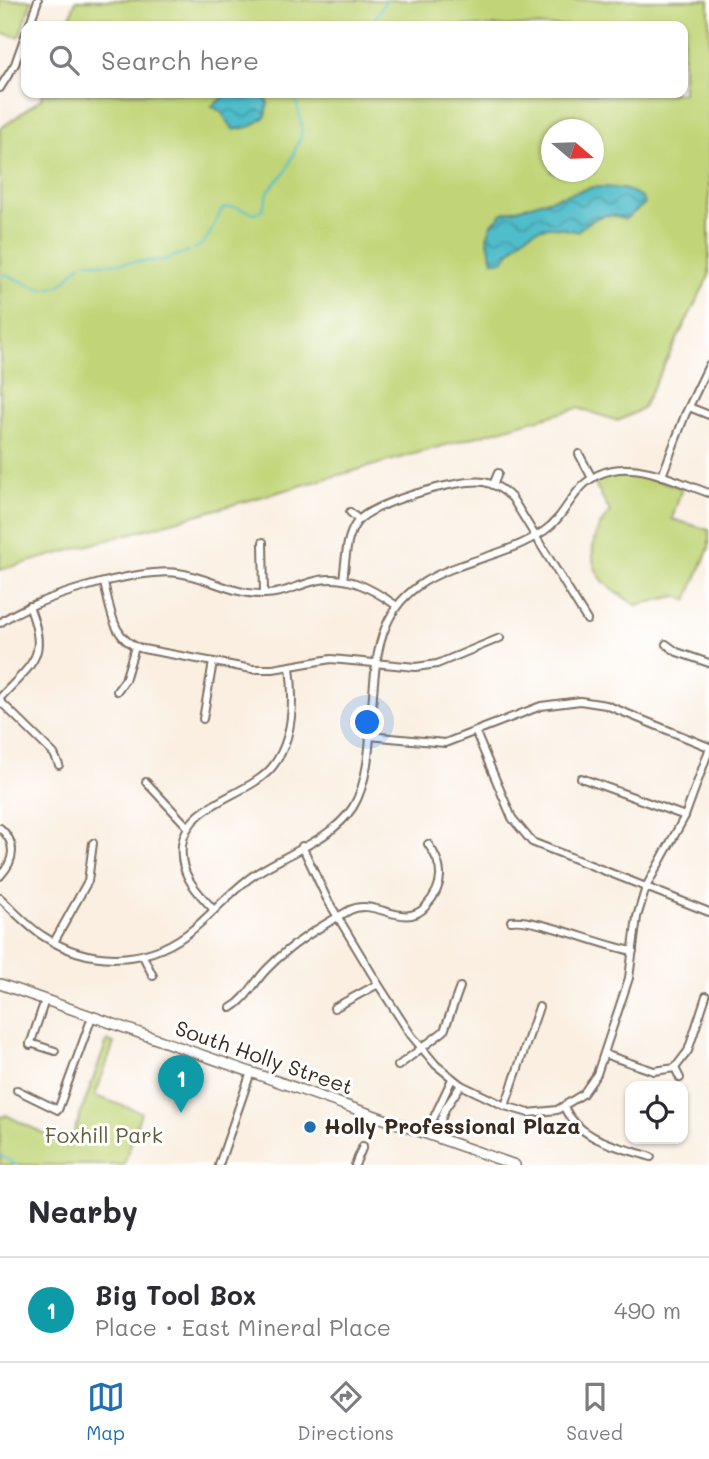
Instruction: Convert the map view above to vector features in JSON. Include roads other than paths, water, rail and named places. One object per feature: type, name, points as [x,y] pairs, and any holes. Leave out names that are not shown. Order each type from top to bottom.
[{"type":"main road","name":"South Holly Street","points":[[0,984],[515,1165]]},
{"type":"street","points":[[31,21],[38,0]]},
{"type":"street","points":[[0,88],[15,64],[21,47]]},
{"type":"street","points":[[662,476],[709,365]]},
{"type":"street","points":[[689,407],[709,415]]},
{"type":"street","points":[[579,454],[592,478]]},
{"type":"street","points":[[0,898],[35,931],[54,942],[92,956],[144,956],[185,936],[248,879],[341,822],[354,804],[363,781],[382,635],[397,606],[418,585],[435,575],[535,537],[550,526],[572,495],[592,478],[607,472],[628,469],[662,476],[709,493]]},
{"type":"street","points":[[493,485],[498,473]]},
{"type":"street","points":[[344,580],[349,540],[359,520],[380,506],[470,481],[493,485],[512,498],[587,620]]},
{"type":"street","points":[[350,512],[359,520]]},
{"type":"street","points":[[263,542],[264,594]]},
{"type":"street","points":[[180,573],[183,563]]},
{"type":"street","points":[[0,623],[29,606],[147,573],[180,573],[234,590],[264,594],[279,593],[315,580],[344,580],[369,588],[397,606]]},
{"type":"street","points":[[104,583],[119,635],[135,647],[252,669],[290,667],[331,659],[426,666],[500,638]]},
{"type":"street","points":[[29,606],[38,629],[38,649],[32,663],[0,699],[54,754],[59,765]]},
{"type":"street","points":[[666,644],[677,652],[709,663]]},
{"type":"street","points":[[117,691],[123,685],[135,647]]},
{"type":"street","points":[[203,719],[213,662]]},
{"type":"street","points":[[214,910],[191,886],[184,871],[182,849],[188,827],[202,813],[261,778],[277,760],[287,736],[293,699],[290,667]]},
{"type":"street","points":[[302,846],[338,917],[378,984],[422,1049],[452,1079],[461,1086],[505,1106],[536,1113],[564,1107],[589,1088],[627,988],[637,917],[646,887],[685,816],[709,749],[606,705],[580,701],[541,706],[476,733],[438,744],[369,736]]},
{"type":"street","points":[[476,733],[512,818],[527,838],[547,850],[709,912]]},
{"type":"street","points":[[581,778],[685,816]]},
{"type":"street","points":[[146,782],[188,827]]},
{"type":"street","points":[[0,828],[9,838],[13,852],[9,866],[0,876]]},
{"type":"street","points":[[54,942],[88,881],[93,843]]},
{"type":"street","points":[[231,1008],[240,1002],[283,954],[338,917],[364,906],[406,916],[424,909],[440,884],[442,871],[439,859],[428,844]]},
{"type":"street","points":[[511,921],[528,921],[597,944],[633,951]]},
{"type":"street","points":[[144,956],[153,976]]},
{"type":"street","points":[[334,1008],[378,984]]},
{"type":"street","points":[[398,1066],[446,1027],[460,987]]},
{"type":"street","points":[[604,1054],[654,1071],[675,1068],[688,1051],[706,996]]},
{"type":"street","points":[[45,1000],[30,1044],[55,1051]]},
{"type":"street","points":[[505,1106],[539,1007]]},
{"type":"street","points":[[17,1090],[58,1111],[92,1017]]},
{"type":"street","points":[[675,1068],[680,1078]]},
{"type":"street","points":[[219,1165],[251,1072]]},
{"type":"street","points":[[430,1135],[452,1079]]},
{"type":"street","points":[[430,1135],[461,1086]]},
{"type":"street","points":[[564,1107],[573,1124],[583,1132],[651,1157]]},
{"type":"street","points":[[355,1165],[363,1146]]},
{"type":"water","points":[[223,98],[265,98],[268,103],[266,116],[252,126],[234,130],[221,112],[212,106]]},
{"type":"water","points":[[593,187],[630,191],[642,198],[645,204],[625,219],[605,215],[577,231],[551,227],[534,231],[520,240],[503,261],[493,261],[487,237],[492,224],[503,213]]},
{"type":"waterway","points":[[374,21],[386,0]]},
{"type":"waterway","points":[[194,249],[208,237],[223,208],[235,207],[255,213],[262,210],[269,190],[286,171],[301,136],[302,126],[295,98]]},
{"type":"waterway","points":[[87,261],[105,264],[164,260],[189,251]]},
{"type":"waterway","points":[[0,277],[5,274],[35,287],[50,288],[65,281],[81,264]]},
{"type":"waterway","points":[[0,1155],[17,1165]]},
{"type":"place","name":"Big Tool Box","points":[[181,1113]]},
{"type":"place","name":"Holly Professional Plaza","points":[[310,1127]]},
{"type":"park label","name":"Foxhill Park","points":[[104,1136]]}]
